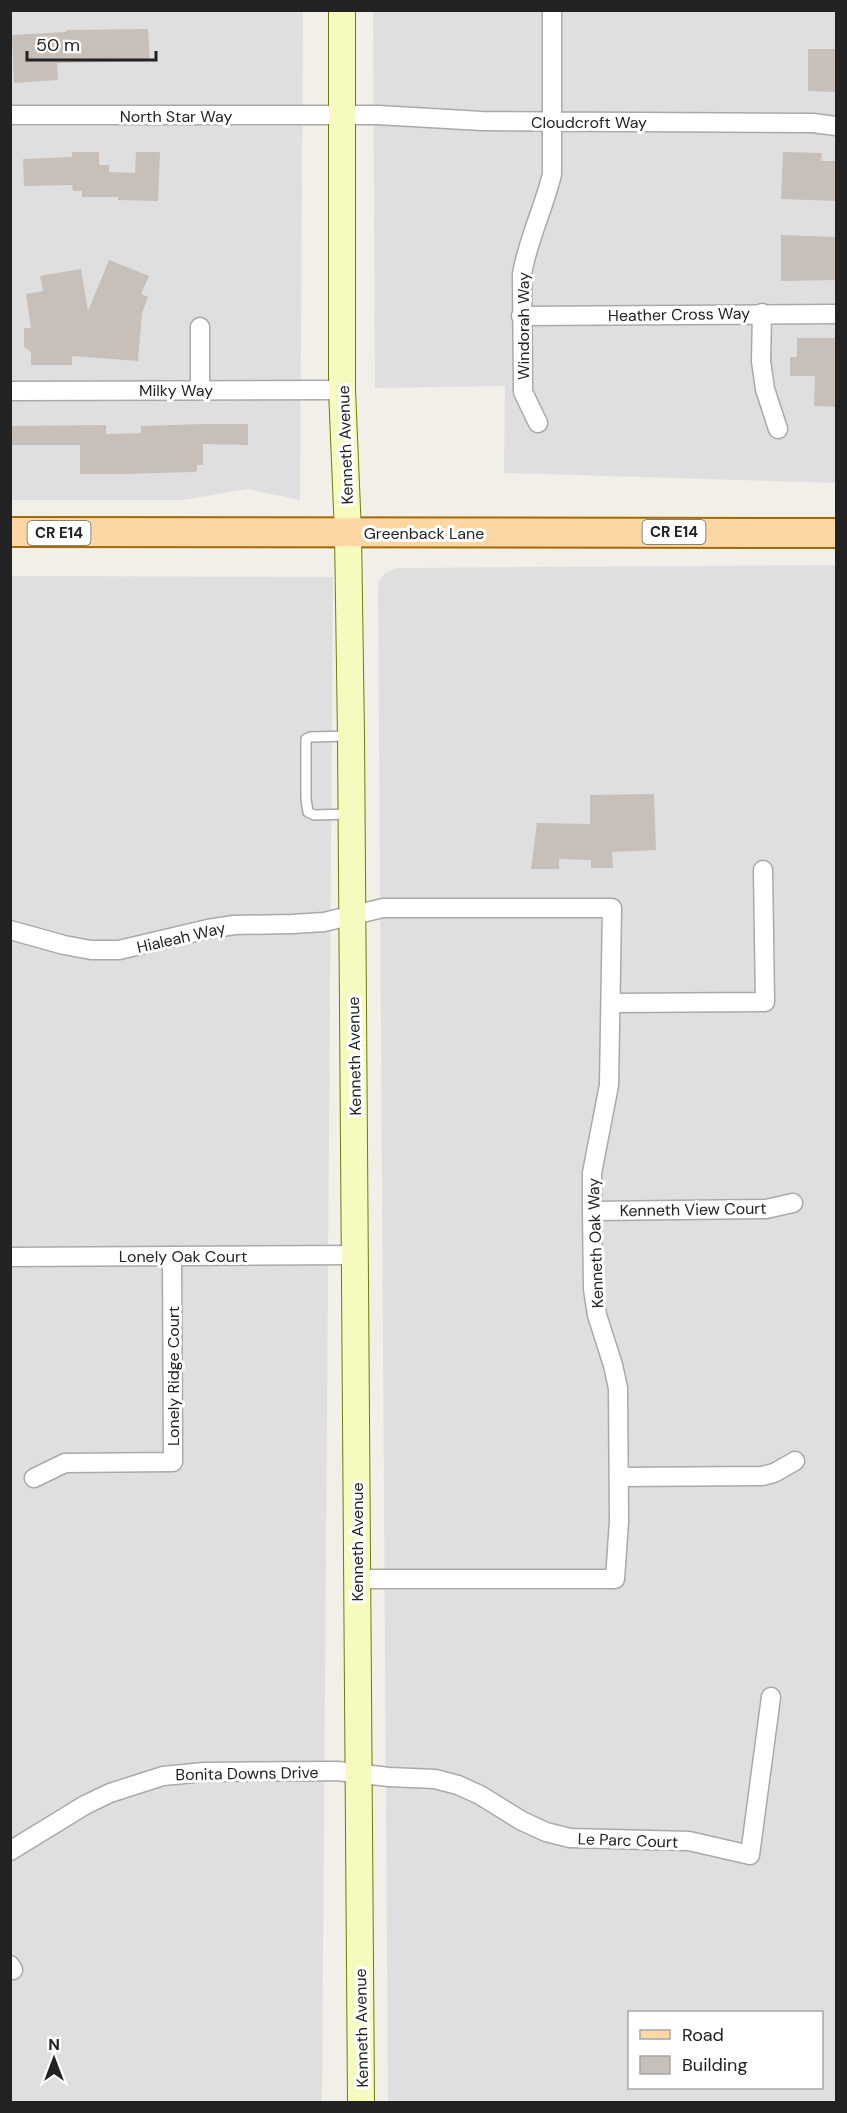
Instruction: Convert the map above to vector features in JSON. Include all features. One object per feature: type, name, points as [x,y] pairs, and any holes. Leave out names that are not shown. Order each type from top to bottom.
[{"type":"main road","name":"Kenneth Avenue","points":[[342,10],[342,390],[348,533],[351,736],[362,2103]]},
{"type":"main road","name":"Greenback Lane","points":[[10,532],[837,533]]},
{"type":"street","name":"Windorah Way","points":[[538,423],[523,392],[522,274],[525,255],[546,199],[552,174],[552,10]]},
{"type":"street","name":"North Star Way","points":[[10,115],[342,117]]},
{"type":"street","name":"Cloudcroft Way","points":[[342,117],[378,115],[482,121],[813,123],[837,126]]},
{"type":"street","points":[[762,313],[761,361],[765,389],[778,429]]},
{"type":"street","name":"Heather Cross Way","points":[[521,316],[837,314]]},
{"type":"street","points":[[200,327],[200,390]]},
{"type":"street","name":"Milky Way","points":[[10,391],[342,390]]},
{"type":"street","points":[[611,1003],[765,1002],[763,870]]},
{"type":"street","name":"Kenneth Oak Way","points":[[353,915],[383,908],[612,908],[609,1085],[594,1165],[593,1289],[597,1315],[614,1365],[618,1388],[620,1477],[615,1579],[357,1579]]},
{"type":"street","name":"Hialeah Way","points":[[10,930],[91,950],[119,950],[234,925],[324,922],[353,915]]},
{"type":"street","name":"Kenneth View Court","points":[[592,1211],[766,1209],[793,1203]]},
{"type":"street","name":"Lonely Oak Court","points":[[10,1257],[356,1255]]},
{"type":"street","name":"Lonely Ridge Court","points":[[34,1478],[65,1463],[173,1462],[172,1256]]},
{"type":"street","points":[[620,1477],[762,1476],[774,1473],[795,1461]]},
{"type":"street","name":"Le Parc Court","points":[[359,1774],[435,1779],[458,1785],[480,1795],[522,1821],[546,1832],[570,1838],[689,1841],[750,1855],[771,1697]]},
{"type":"street","name":"Bonita Downs Drive","points":[[10,1851],[93,1801],[136,1783],[163,1776],[204,1772],[337,1771],[359,1774]]},
{"type":"lane","points":[[351,736],[310,737],[306,740],[308,812],[351,814]]},
{"type":"shaded area","points":[[11,11],[303,11],[300,500],[247,489],[183,500],[11,500]]},
{"type":"shaded area","points":[[373,11],[836,11],[836,483],[504,473],[505,386],[375,388]]},
{"type":"shaded area","points":[[836,565],[836,2102],[388,2102],[378,582],[385,573],[397,568]]},
{"type":"shaded area","points":[[11,576],[333,577],[322,2102],[11,2102]]},
{"type":"building","points":[[148,29],[150,61],[57,63],[58,80],[14,83],[12,35],[66,32],[66,30]]},
{"type":"building","points":[[808,49],[837,49],[837,92],[808,91]]},
{"type":"building","points":[[72,152],[99,152],[99,165],[109,165],[109,172],[135,173],[136,152],[160,152],[158,201],[118,200],[118,197],[82,197],[82,191],[73,191],[72,185],[24,186],[23,159],[72,157]]},
{"type":"building","points":[[783,152],[822,153],[821,161],[837,161],[837,201],[781,199]]},
{"type":"building","points":[[781,235],[837,237],[837,280],[781,281]]},
{"type":"building","points":[[109,260],[149,276],[141,294],[148,297],[142,313],[138,361],[72,356],[72,365],[31,365],[31,352],[24,347],[24,328],[31,328],[26,294],[43,291],[40,276],[81,269],[88,311]]},
{"type":"building","points":[[797,338],[837,338],[837,407],[814,406],[815,376],[790,376],[790,357],[797,357]]},
{"type":"building","points":[[248,424],[248,445],[203,444],[203,465],[197,465],[197,471],[194,472],[80,474],[80,445],[10,445],[10,426],[106,425],[106,434],[141,433],[141,426]]},
{"type":"building","points":[[654,794],[656,850],[612,852],[613,868],[591,868],[591,860],[559,859],[559,869],[531,869],[537,823],[590,824],[590,795]]}]
